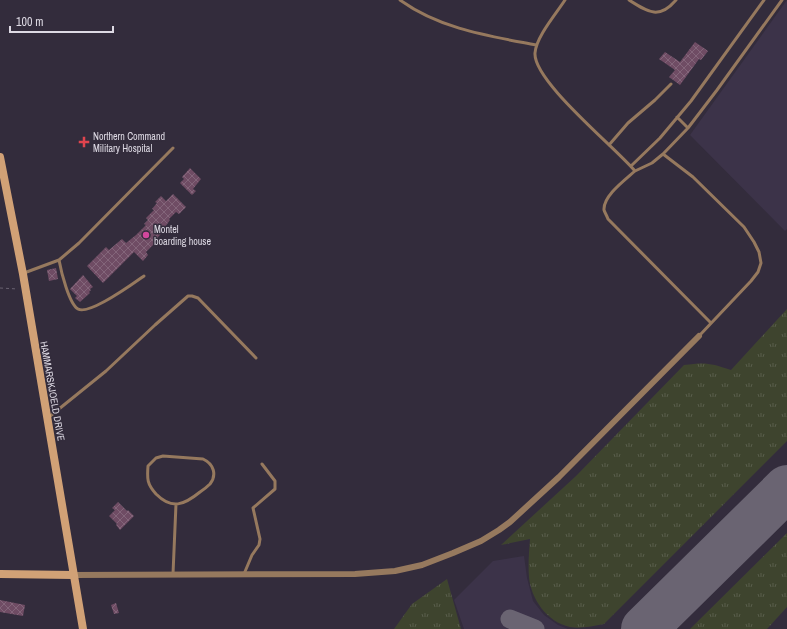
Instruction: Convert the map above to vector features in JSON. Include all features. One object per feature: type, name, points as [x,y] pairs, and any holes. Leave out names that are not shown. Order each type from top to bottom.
[{"type":"main road","name":"HAMMARSKJOELD DRIVE","points":[[0,157],[23,274],[83,629]]},
{"type":"main road","points":[[0,574],[73,575]]},
{"type":"street","points":[[73,575],[355,574],[395,571],[422,565],[454,553],[481,541],[510,522],[554,482],[699,336]]},
{"type":"lane","points":[[400,0],[411,8],[453,28],[536,45]]},
{"type":"lane","points":[[565,0],[536,45],[534,54],[537,66],[543,76],[586,123],[635,171]]},
{"type":"lane","points":[[629,0],[652,12],[661,12],[667,9],[676,0]]},
{"type":"lane","points":[[631,166],[660,138],[678,117],[708,79],[764,0]]},
{"type":"lane","points":[[712,323],[608,218],[604,210],[605,202],[613,191],[635,171],[663,154],[688,128],[782,0]]},
{"type":"lane","points":[[609,145],[628,123],[672,84]]},
{"type":"lane","points":[[678,117],[688,128]]},
{"type":"lane","points":[[23,274],[59,260],[79,243],[173,148]]},
{"type":"lane","points":[[663,154],[693,177],[744,227],[760,252],[761,263],[758,272],[751,282],[699,336]]},
{"type":"lane","points":[[59,260],[66,288],[74,305],[82,310],[91,308],[112,298],[144,276]]},
{"type":"lane","points":[[47,418],[106,371],[188,296],[198,298],[256,358]]},
{"type":"lane","points":[[163,456],[203,459],[209,462],[214,468],[213,478],[209,485],[187,502],[176,504],[164,501],[148,485],[148,466],[156,458],[163,456]]},
{"type":"lane","points":[[244,574],[252,555],[259,545],[260,539],[253,508],[275,489],[276,485],[275,481],[262,464]]},
{"type":"lane","points":[[173,574],[176,504]]},
{"type":"path","points":[[0,288],[25,289]]},
{"type":"shaded area","points":[[787,0],[787,229],[785,231],[690,135]]},
{"type":"shaded area","points":[[524,556],[527,578],[533,601],[544,615],[558,625],[568,629],[464,629],[454,600],[493,561]]},
{"type":"green space","points":[[787,309],[787,441],[604,624],[574,628],[562,624],[547,615],[537,601],[530,585],[530,539],[501,545],[576,476],[684,365],[708,364],[731,370]]},
{"type":"green space","points":[[787,533],[787,607],[767,629],[690,629]]},
{"type":"green space","points":[[447,579],[461,629],[394,629],[412,604]]},
{"type":"building","points":[[695,42],[708,51],[701,60],[699,59],[680,85],[669,77],[675,70],[659,59],[665,52],[680,62]]},
{"type":"building","points":[[190,168],[201,179],[193,189],[196,191],[192,195],[180,183],[184,179],[182,177]]},
{"type":"building","points":[[173,194],[186,207],[179,214],[176,212],[169,219],[170,220],[163,230],[164,231],[146,252],[148,255],[143,261],[134,252],[103,283],[87,266],[106,247],[109,250],[122,239],[126,243],[136,235],[146,225],[144,224],[148,220],[146,218],[154,210],[152,209],[157,203],[155,202],[161,196],[166,201]]},
{"type":"building","points":[[56,268],[58,279],[49,281],[47,270]]},
{"type":"building","points":[[83,275],[93,287],[90,289],[90,293],[80,302],[75,298],[77,296],[70,289]]},
{"type":"building","points":[[118,502],[134,516],[120,530],[116,525],[117,524],[109,516],[115,510],[112,508]]},
{"type":"building","points":[[0,600],[25,605],[23,616],[0,612]]},
{"type":"building","points":[[116,603],[119,613],[114,614],[111,605]]},
{"type":"taxiway","points":[[510,619],[535,629]]},
{"type":"runway","points":[[644,629],[787,488]]},
{"type":"place","name":"Northern Command Military Hospital","points":[[84,142]]},
{"type":"place","name":"Montel boarding house","points":[[146,235]]}]
